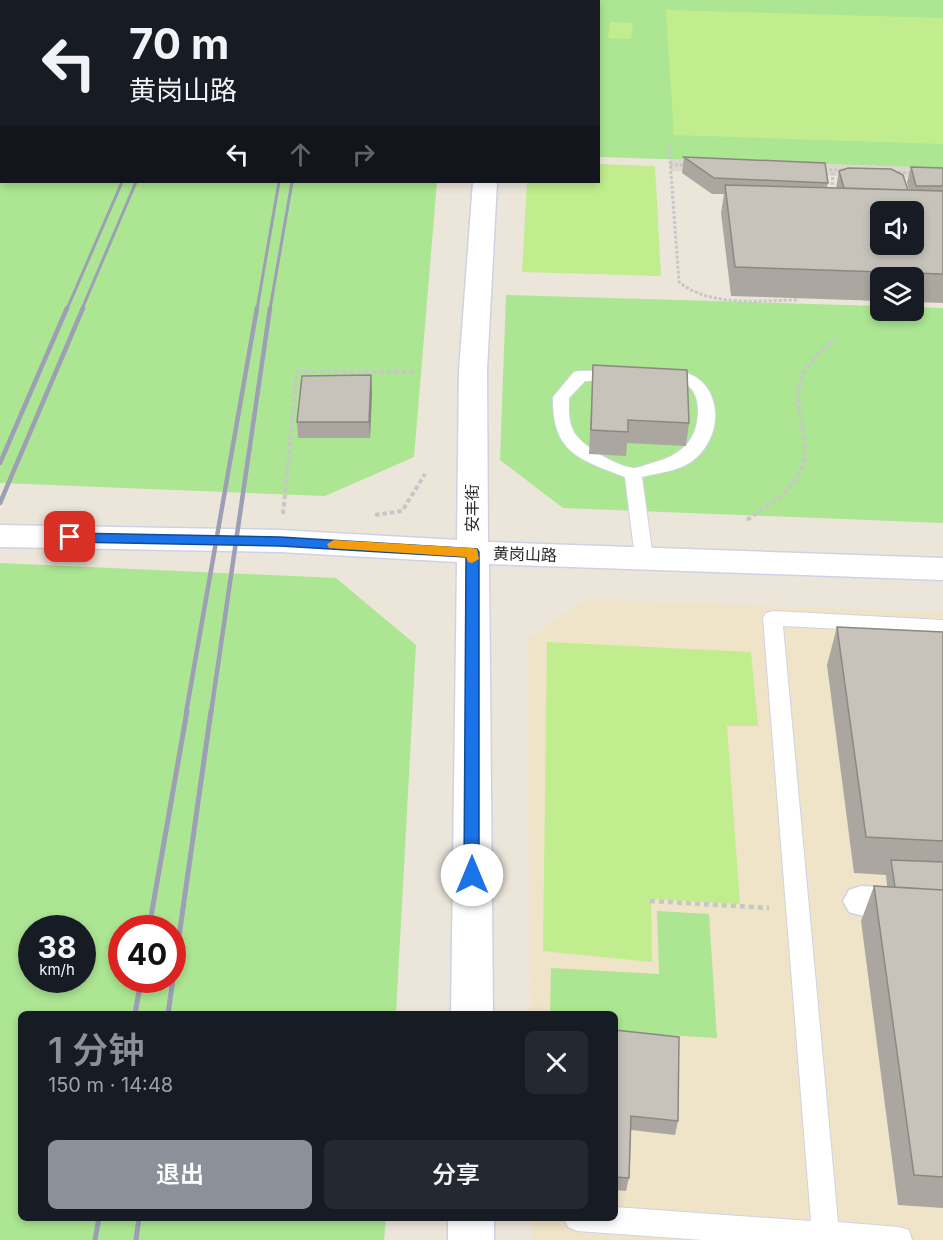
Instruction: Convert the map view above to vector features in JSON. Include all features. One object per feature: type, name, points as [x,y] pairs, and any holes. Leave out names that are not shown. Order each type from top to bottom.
[{"type":"street","name":"安丰街","points":[[471,1011],[473,370],[485,183]]},
{"type":"street","name":"黄岗山路","points":[[0,536],[280,541],[472,552],[943,569]]},
{"type":"street","points":[[861,901],[939,906]]},
{"type":"street","points":[[471,1221],[471,1240]]},
{"type":"lane","points":[[580,376],[686,377],[700,388],[708,404],[700,441],[684,458],[633,474],[572,445],[563,428],[561,397],[580,376]]},
{"type":"lane","points":[[633,474],[644,558]]},
{"type":"lane","points":[[826,1235],[796,909],[773,618],[943,627]]},
{"type":"lane","points":[[618,1221],[899,1240]]},
{"type":"path","points":[[669,146],[679,282],[684,288],[710,297],[800,300]]},
{"type":"path","points":[[670,165],[693,165]]},
{"type":"path","points":[[822,170],[855,171]]},
{"type":"path","points":[[832,198],[833,170]]},
{"type":"path","points":[[889,172],[921,173]]},
{"type":"path","points":[[900,172],[903,181]]},
{"type":"path","points":[[747,520],[793,485],[805,460],[806,447],[796,396],[801,376],[834,339]]},
{"type":"path","points":[[280,541],[297,372],[413,372]]},
{"type":"path","points":[[650,901],[796,909]]},
{"type":"shaded area","points":[[670,159],[943,168],[943,179],[671,171]]},
{"type":"shaded area","points":[[585,599],[943,613],[943,1240],[532,1240],[532,1221],[618,1221],[618,1011],[530,1011],[527,640]]},
{"type":"green space","points":[[600,0],[943,0],[943,168],[600,157]]},
{"type":"green space","points":[[666,10],[943,18],[943,144],[674,135]]},
{"type":"green space","points":[[610,22],[633,23],[631,39],[608,38]]},
{"type":"green space","points":[[600,164],[655,166],[661,276],[522,272],[527,183],[600,183]]},
{"type":"green space","points":[[0,183],[437,183],[414,457],[325,496],[0,483]]},
{"type":"green space","points":[[506,295],[870,306],[870,321],[924,321],[924,307],[943,308],[943,523],[563,508],[500,460]]},
{"type":"green space","points":[[0,563],[336,578],[416,645],[396,1011],[18,1011],[18,1221],[386,1221],[384,1240],[0,1240]]},
{"type":"green space","points":[[547,642],[751,652],[758,726],[727,726],[740,904],[651,899],[652,962],[543,951]]},
{"type":"green space","points":[[657,911],[709,914],[717,1038],[618,1032],[618,1011],[550,1011],[551,968],[659,974]]},
{"type":"building","points":[[684,157],[825,163],[828,183],[714,178]]},
{"type":"building","points":[[911,167],[943,168],[943,186],[916,186]]},
{"type":"building","points":[[848,168],[891,169],[903,175],[908,190],[844,188],[839,171]]},
{"type":"building","points":[[725,185],[943,191],[943,274],[924,273],[924,267],[870,267],[870,272],[735,267]]},
{"type":"building","points":[[593,365],[687,370],[689,423],[628,420],[628,432],[591,430]]},
{"type":"building","points":[[371,375],[369,422],[297,422],[302,376]]},
{"type":"building","points":[[837,627],[943,632],[943,841],[866,837]]},
{"type":"building","points":[[891,860],[943,862],[943,890],[895,887]]},
{"type":"building","points":[[874,886],[943,890],[943,1177],[914,1175]]},
{"type":"building","points":[[618,1030],[679,1037],[678,1121],[631,1116],[629,1178],[618,1177]]},
{"type":"railway","points":[[67,309],[122,183]]},
{"type":"railway","points":[[82,309],[136,183]]},
{"type":"railway","points":[[257,309],[279,183]]},
{"type":"railway","points":[[270,309],[292,183]]},
{"type":"railway","points":[[0,463],[67,308]]},
{"type":"railway","points":[[0,503],[83,308]]},
{"type":"railway","points":[[186,713],[257,308]]},
{"type":"railway","points":[[211,713],[270,308]]},
{"type":"railway","points":[[151,915],[187,711]]},
{"type":"railway","points":[[168,1011],[211,711]]},
{"type":"railway","points":[[136,1011],[139,993]]},
{"type":"railway","points":[[95,1240],[98,1221]]},
{"type":"railway","points":[[136,1240],[139,1221]]},
{"type":"slow traffic","points":[[334,544],[472,552],[472,559]]},
{"type":"route","points":[[70,537],[280,541],[472,552],[472,875]]}]
